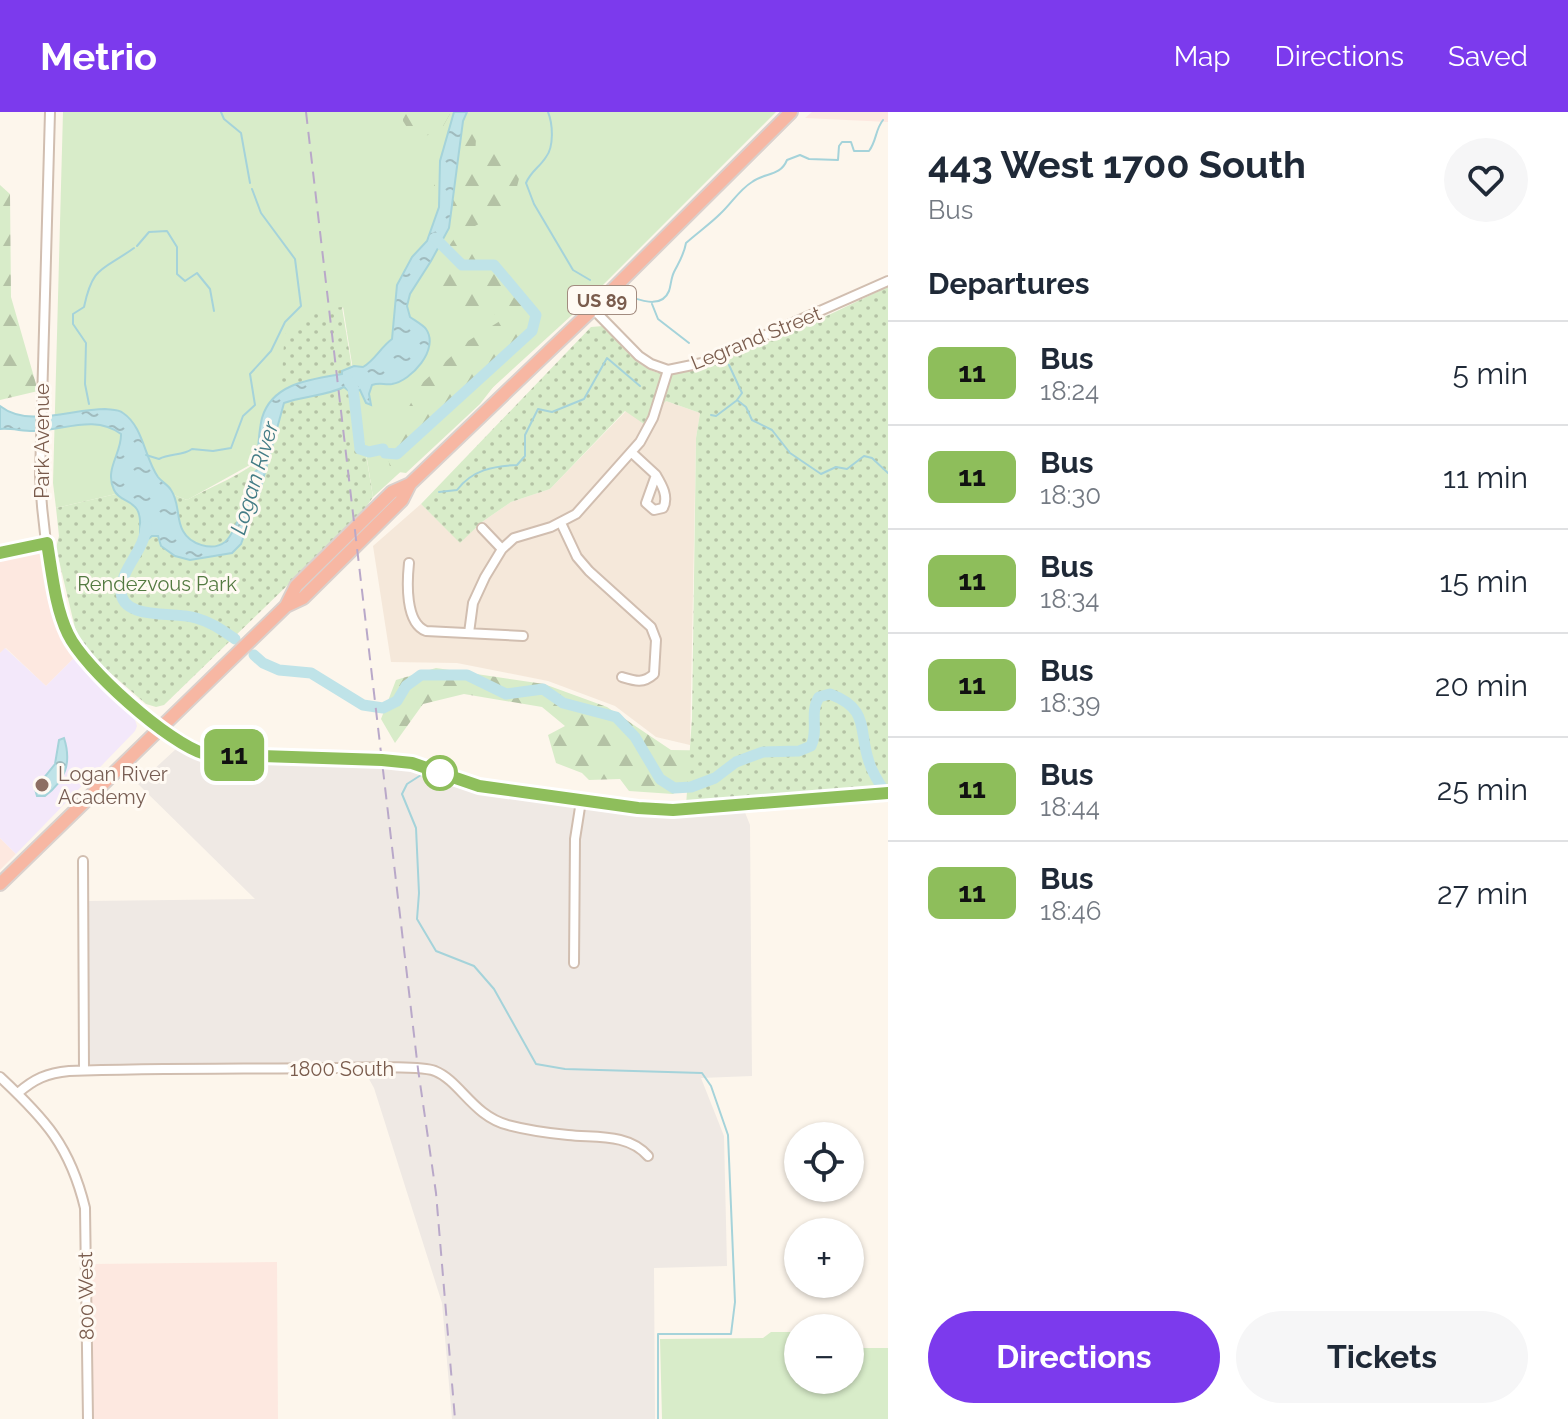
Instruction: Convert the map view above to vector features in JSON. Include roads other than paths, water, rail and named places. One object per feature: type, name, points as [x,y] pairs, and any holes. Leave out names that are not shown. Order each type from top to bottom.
[{"type":"highway","name":"US 89","points":[[0,884],[286,606],[303,598],[314,588],[402,500],[410,484],[593,309],[791,112]]},
{"type":"street","name":"Park Avenue","points":[[50,112],[41,436],[41,503],[47,543],[64,623],[78,651],[176,741],[205,754],[412,763],[479,786],[673,810],[888,793]]},
{"type":"street","name":"Legrand Street","points":[[593,309],[639,356],[668,370],[702,363],[888,281]]},
{"type":"street","points":[[469,633],[473,603],[502,549],[514,538],[561,523],[576,514],[649,429],[668,370]]},
{"type":"street","points":[[631,452],[656,475],[665,493],[663,508],[654,510],[646,503],[656,475]]},
{"type":"street","points":[[648,492],[665,493]]},
{"type":"street","points":[[561,523],[577,557],[589,571],[651,627],[656,640],[654,674],[647,680],[636,682],[622,677]]},
{"type":"street","points":[[482,528],[502,549]]},
{"type":"street","points":[[0,553],[47,543]]},
{"type":"street","points":[[409,563],[414,621],[419,629],[523,636]]},
{"type":"street","points":[[574,963],[575,839],[581,801]]},
{"type":"street","points":[[83,861],[84,1070]]},
{"type":"street","name":"1800 South","points":[[18,1093],[32,1080],[50,1073],[84,1070],[433,1070],[449,1081],[472,1105],[498,1122],[630,1142],[648,1156]]},
{"type":"street","name":"800 West","points":[[0,1077],[57,1135],[77,1174],[85,1208],[88,1419]]},
{"type":"water","points":[[454,112],[467,112],[463,121],[449,228],[410,294],[407,306],[410,317],[425,327],[429,337],[426,354],[415,371],[399,382],[372,385],[369,394],[371,405],[366,403],[360,390],[350,392],[344,387],[284,403],[259,494],[241,544],[232,553],[190,560],[175,556],[161,546],[158,536],[147,540],[140,537],[137,509],[116,493],[111,482],[121,434],[111,428],[89,424],[33,431],[0,429],[0,406],[23,416],[37,417],[105,409],[121,412],[135,426],[154,470],[174,495],[186,536],[208,546],[225,542],[248,498],[252,475],[257,470],[262,418],[274,397],[294,385],[342,374],[342,371],[354,366],[363,367],[392,339],[397,285],[412,257],[427,241],[439,207],[440,161]]},
{"type":"water","points":[[64,738],[67,763],[62,778],[45,796],[37,796],[35,789],[55,764],[59,740]]},
{"type":"waterway","points":[[221,112],[224,119],[241,133],[250,183]]},
{"type":"waterway","points":[[548,112],[552,129],[550,147],[526,183],[534,204],[573,270],[590,280]]},
{"type":"waterway","points":[[630,297],[652,302],[662,300],[669,291],[686,243],[752,182],[776,172],[787,160],[800,155],[809,159],[838,160],[842,142],[851,142],[854,151],[869,151],[883,120]]},
{"type":"waterway","points":[[146,455],[159,459],[192,449],[213,451],[231,448],[243,416],[255,405],[250,374],[271,351],[285,322],[301,306],[295,259],[261,213],[252,189]]},
{"type":"waterway","points":[[137,246],[149,232],[167,231],[177,247],[177,274],[185,281],[197,273],[210,289],[214,311]]},
{"type":"waterway","name":"Logan River","points":[[348,380],[353,388],[360,449],[369,452],[383,449],[385,453],[397,454],[532,331],[536,315],[494,265],[462,265],[435,238]]},
{"type":"waterway","points":[[89,404],[85,384],[86,343],[73,324],[73,314],[84,307],[91,283],[100,270],[134,248]]},
{"type":"waterway","points":[[652,304],[658,319],[689,343]]},
{"type":"waterway","points":[[439,492],[457,490],[469,478],[484,470],[517,465],[525,456],[525,435],[538,409],[552,412],[584,399],[607,358],[640,386]]},
{"type":"waterway","points":[[729,365],[742,393],[737,400],[746,407],[752,420],[772,430],[790,453],[821,474],[836,467],[847,469],[864,456],[872,458],[888,473]]},
{"type":"waterway","points":[[711,415],[716,416],[736,401]]},
{"type":"waterway","points":[[146,526],[142,543],[122,582],[123,600],[139,611],[201,620],[235,639]]},
{"type":"waterway","points":[[254,655],[279,670],[311,673],[363,705],[383,708],[397,701],[406,686],[421,675],[467,675],[506,694],[543,689],[563,703],[616,717],[635,737],[660,779],[674,788],[691,787],[715,778],[736,762],[763,752],[799,751],[811,746],[816,703],[819,697],[830,694],[843,700],[857,713],[871,767],[888,796]]},
{"type":"waterway","points":[[421,775],[407,784],[402,794],[416,828],[417,919],[436,951],[474,966],[494,989],[536,1064],[565,1069],[702,1073],[711,1086],[728,1135],[735,1302],[731,1334],[658,1334],[658,1419]]},
{"type":"railway","points":[[306,112],[418,1069],[436,1193],[455,1419]]},
{"type":"place","name":"Logan River Academy","points":[[42,785]]},
{"type":"park label","name":"Rendezvous Park","points":[[157,584]]}]
